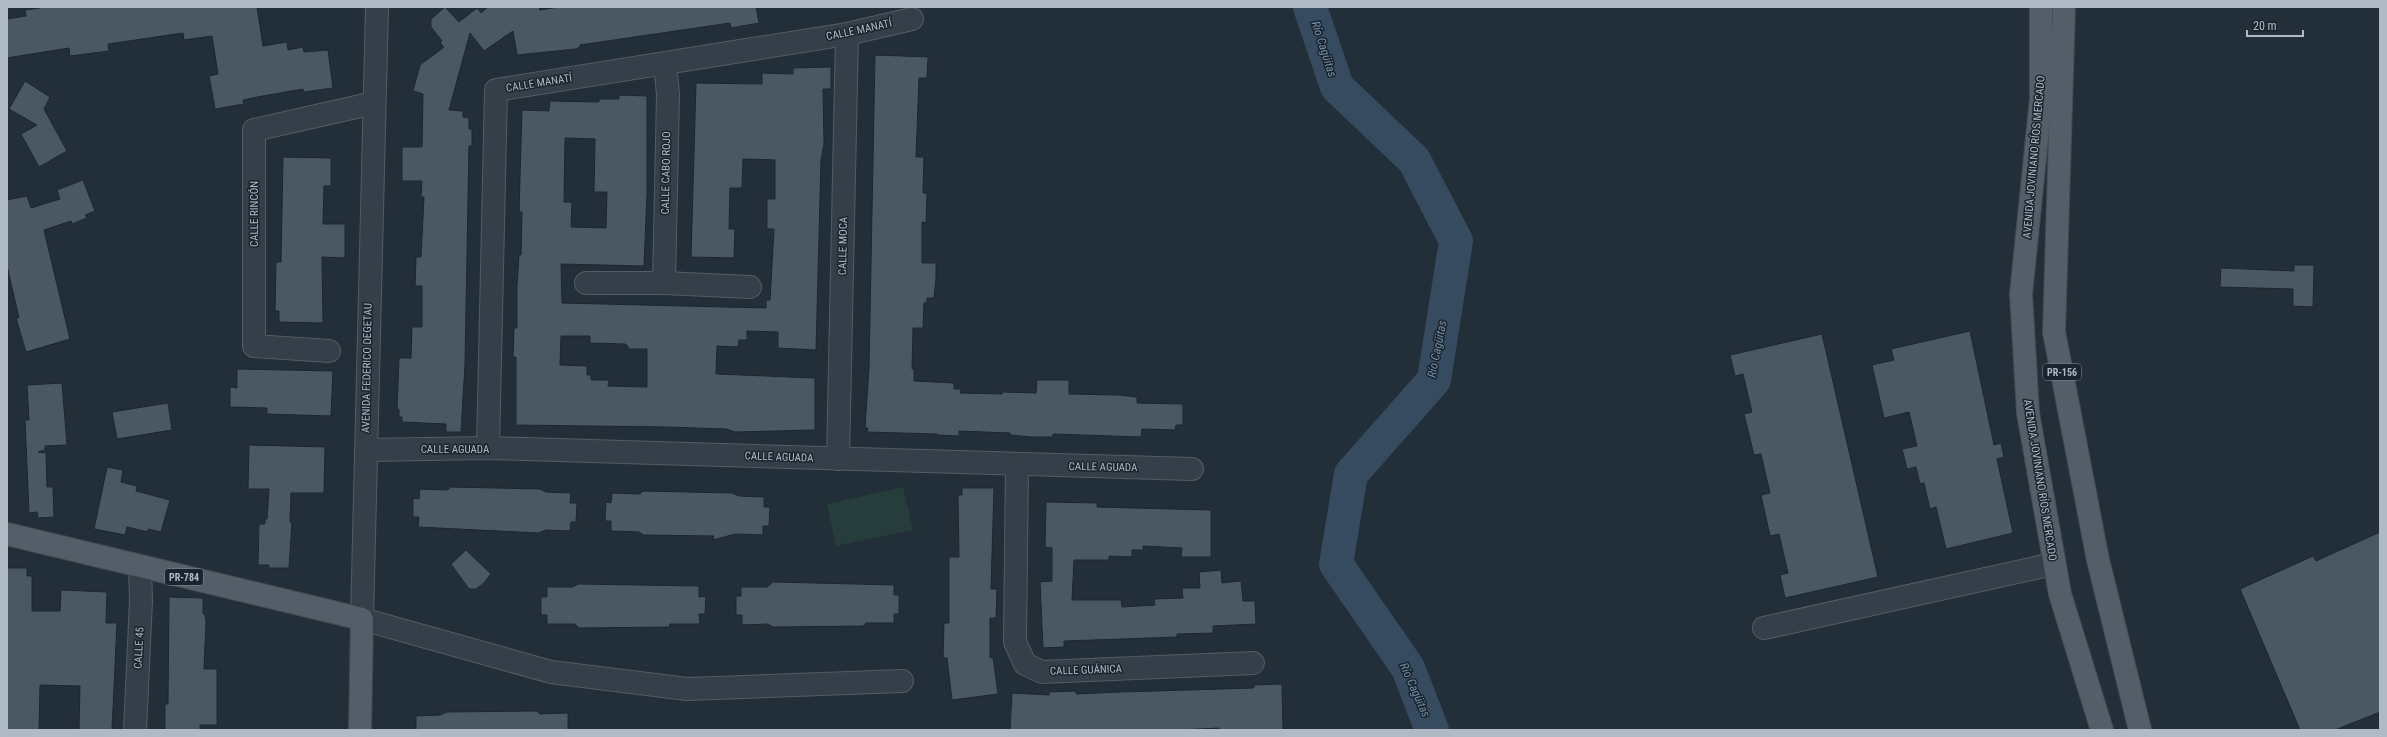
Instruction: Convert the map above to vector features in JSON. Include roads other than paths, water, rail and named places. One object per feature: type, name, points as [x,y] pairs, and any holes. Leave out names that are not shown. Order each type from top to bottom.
[{"type":"main road","name":"AVENIDA JOVINIANO RÍOS MERCADO","points":[[2041,7],[2041,99],[2021,294],[2028,413],[2053,564],[2071,631],[2102,730]]},
{"type":"main road","name":"AVENIDA JOVINIANO RÍOS MERCADO","points":[[2064,7],[2054,332],[2098,560],[2140,730]]},
{"type":"main road","name":"PR-784","points":[[7,534],[362,619]]},
{"type":"main road","name":"AVENIDA FEDERICO DEGETAU","points":[[360,730],[362,619]]},
{"type":"street","name":"AVENIDA FEDERICO DEGETAU","points":[[362,619],[377,7]]},
{"type":"street","name":"CALLE MANATÍ","points":[[488,448],[496,90],[847,34],[912,19]]},
{"type":"street","name":"CALLE MOCA","points":[[838,459],[847,34]]},
{"type":"street","name":"CALLE CABO ROJO","points":[[664,283],[668,94],[665,64]]},
{"type":"street","name":"CALLE RINCÓN","points":[[329,351],[254,346],[254,130],[374,103]]},
{"type":"street","points":[[586,283],[664,283],[750,287]]},
{"type":"street","name":"CALLE AGUADA","points":[[366,450],[488,448],[1017,465],[1192,469]]},
{"type":"street","name":"CALLE GUÁNICA","points":[[1017,465],[1015,642],[1025,664],[1042,672],[1253,663]]},
{"type":"street","points":[[1764,628],[2053,564]]},
{"type":"street","name":"CALLE 45","points":[[135,730],[141,601],[140,566]]},
{"type":"street","points":[[362,619],[551,672],[687,689],[902,681]]},
{"type":"waterway","name":"Río Cagüitas","points":[[1310,7],[1337,87],[1414,160],[1456,241],[1434,380],[1351,474],[1336,564],[1408,668],[1432,730]]}]
